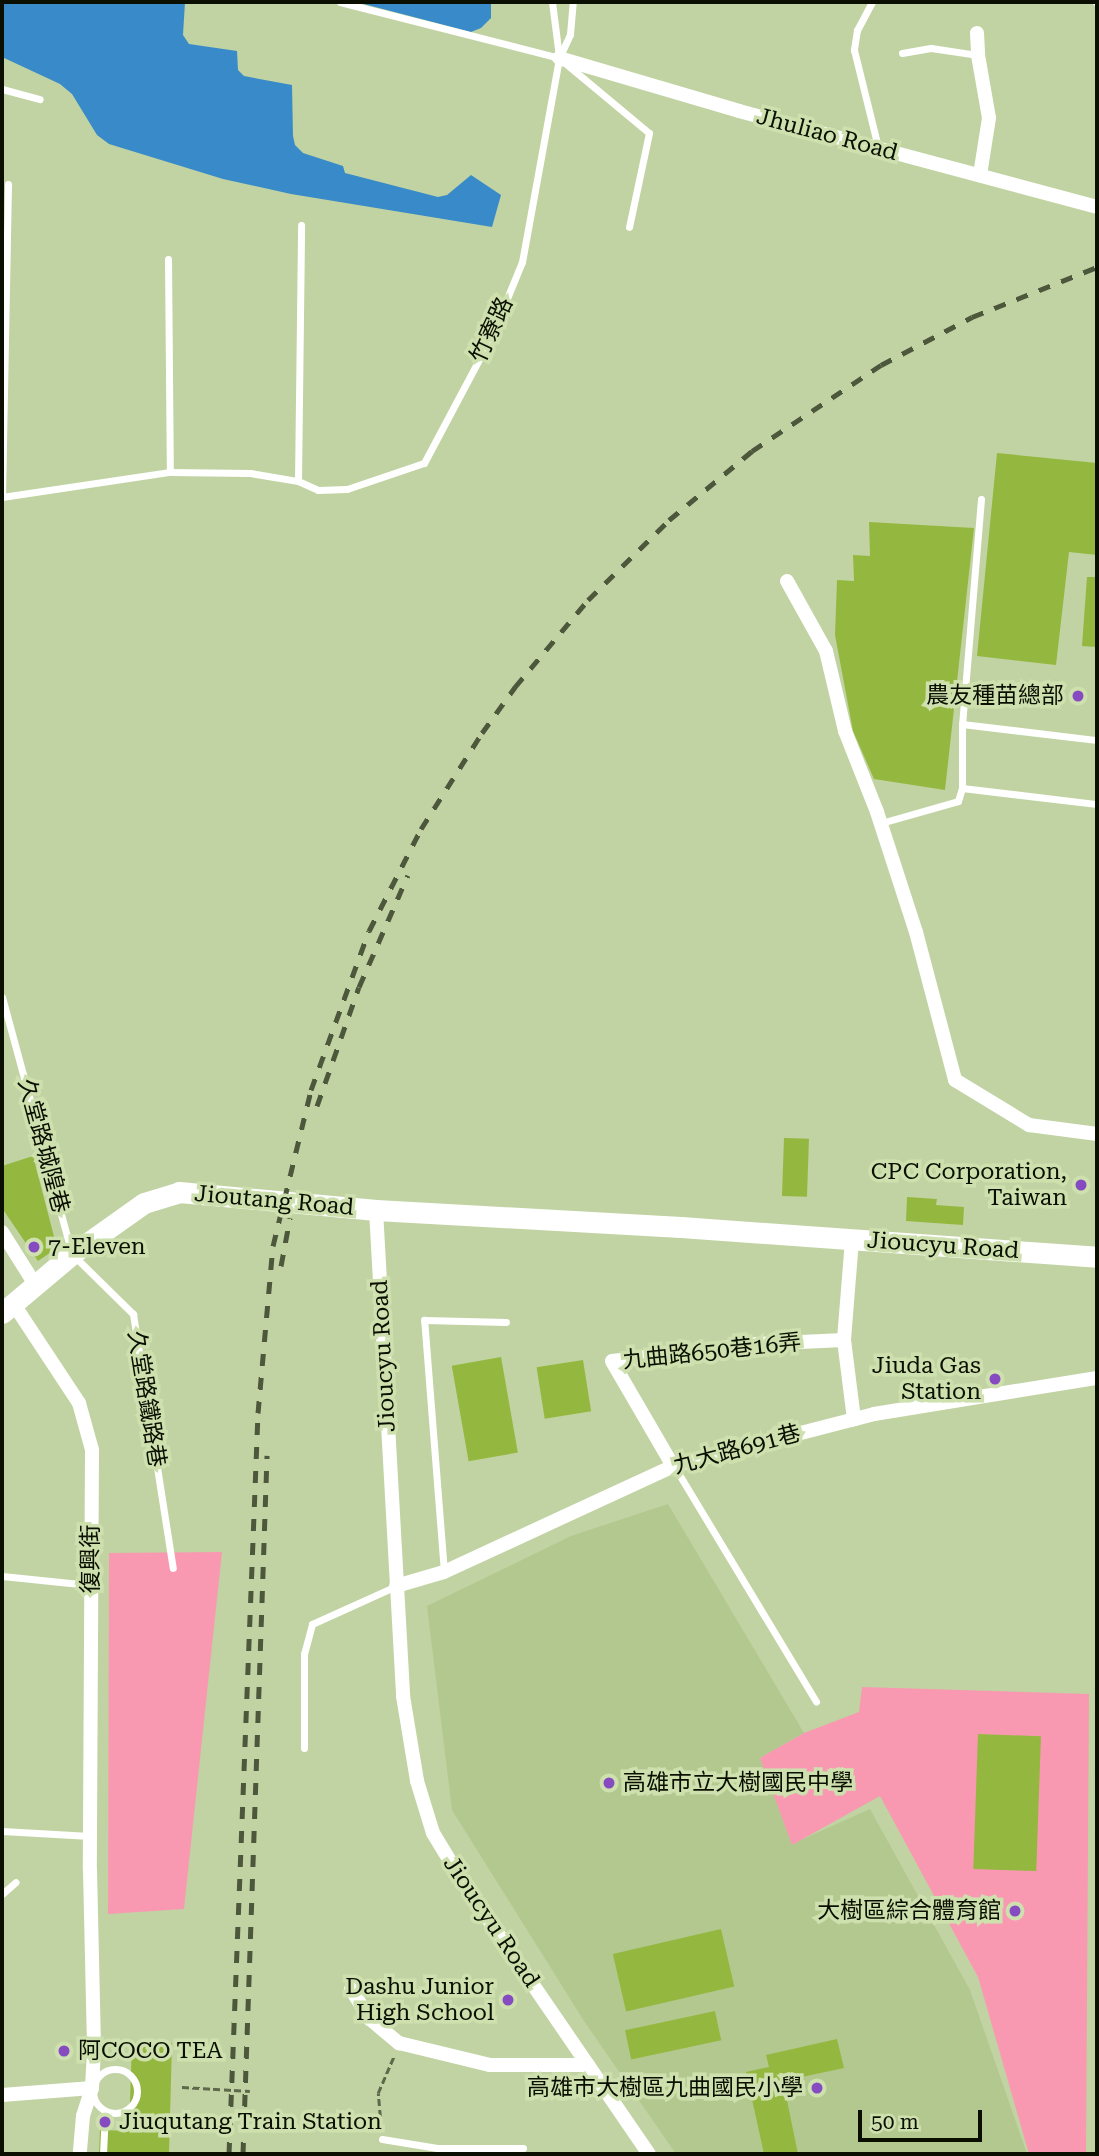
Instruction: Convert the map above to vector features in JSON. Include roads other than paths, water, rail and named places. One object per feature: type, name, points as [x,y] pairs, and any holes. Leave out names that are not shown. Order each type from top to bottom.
[{"type":"street","points":[[978,33],[978,55],[989,118],[980,175]]},
{"type":"street","name":"Jhuliao Road","points":[[559,58],[739,111],[1097,206]]},
{"type":"street","points":[[787,581],[826,651],[845,731],[881,823],[916,932],[955,1080],[1029,1125],[1097,1134]]},
{"type":"street","name":"Jioutang Road","points":[[5,1309],[72,1254],[144,1203],[179,1192],[376,1210]]},
{"type":"street","name":"Jioucyu Road","points":[[649,2154],[433,1833],[417,1781],[403,1696],[376,1210],[681,1227],[1097,1257]]},
{"type":"street","points":[[2,1232],[36,1286]]},
{"type":"street","points":[[852,1240],[844,1340],[854,1419]]},
{"type":"street","name":"復興街","points":[[5,1309],[79,1403],[92,1450],[92,2088],[83,2116],[80,2154]]},
{"type":"street","name":"九曲路650巷16弄","points":[[673,1466],[612,1360],[757,1344],[844,1340]]},
{"type":"street","name":"九大路691巷","points":[[396,1586],[444,1572],[673,1466],[854,1419],[1097,1378]]},
{"type":"street","points":[[351,1989],[370,2018],[399,2043],[490,2065],[588,2065]]},
{"type":"street","points":[[2,2095],[92,2088]]},
{"type":"lane","points":[[340,2],[559,58],[649,133],[629,227]]},
{"type":"lane","points":[[552,2],[559,58]]},
{"type":"lane","points":[[559,58],[570,34],[573,2]]},
{"type":"lane","points":[[872,2],[857,30],[854,50],[878,148]]},
{"type":"lane","points":[[902,53],[931,48],[978,55]]},
{"type":"lane","name":"竹寮路","points":[[8,184],[2,497],[170,472],[250,473],[298,481],[318,490],[347,489],[424,463],[492,335],[522,262],[559,58]]},
{"type":"lane","points":[[2,89],[40,99]]},
{"type":"lane","points":[[298,481],[300,225]]},
{"type":"lane","points":[[168,259],[170,472]]},
{"type":"lane","points":[[881,823],[958,801],[962,788],[962,724],[982,499]]},
{"type":"lane","points":[[962,724],[1097,740]]},
{"type":"lane","points":[[962,788],[1097,804]]},
{"type":"lane","name":"久堂路城隍巷","points":[[2,997],[72,1254]]},
{"type":"lane","name":"久堂路鐵路巷","points":[[72,1254],[133,1314],[173,1568]]},
{"type":"lane","points":[[444,1572],[424,1320],[506,1322]]},
{"type":"lane","points":[[673,1466],[816,1700]]},
{"type":"lane","points":[[2,1576],[90,1585]]},
{"type":"lane","points":[[304,1748],[304,1654],[312,1624],[396,1586]]},
{"type":"lane","points":[[2,1831],[90,1836]]},
{"type":"lane","points":[[2,1894],[16,1882]]},
{"type":"lane","points":[[110,2068],[124,2070],[135,2079],[138,2093],[132,2106],[120,2113],[105,2112],[94,2102],[92,2088],[97,2075],[110,2068]]},
{"type":"lane","points":[[103,2154],[105,2112]]},
{"type":"lane","points":[[382,2139],[437,2148],[523,2148]]},
{"type":"water","points":[[2,2],[185,2],[183,35],[189,44],[237,51],[238,70],[244,76],[292,85],[293,136],[295,145],[303,153],[343,166],[345,173],[438,197],[447,195],[471,175],[501,195],[492,227],[291,194],[223,179],[109,144],[97,135],[72,94],[60,84],[2,57]]},
{"type":"water","points":[[356,2],[491,2],[491,18],[481,28],[471,32]]},
{"type":"railway","points":[[229,2154],[258,1413],[273,1246],[311,1090],[369,931],[421,829],[482,733],[515,687],[588,600],[669,520],[752,451],[881,365],[972,317],[1097,267]]},
{"type":"railway","points":[[317,1106],[359,987],[408,875]]},
{"type":"railway","points":[[281,1266],[290,1218]]},
{"type":"railway","points":[[243,2154],[267,1455]]},
{"type":"place","name":"農友種苗總部","points":[[1078,696]]},
{"type":"place","name":"CPC Corporation, Taiwan","points":[[1081,1185]]},
{"type":"place","name":"7-Eleven","points":[[34,1247]]},
{"type":"place","name":"Jiuda Gas Station","points":[[995,1379]]},
{"type":"place","name":"高雄市立大樹國民中學","points":[[609,1783]]},
{"type":"place","name":"大樹區綜合體育館","points":[[1015,1911]]},
{"type":"place","name":"Dashu Junior High School","points":[[508,2000]]},
{"type":"place","name":"阿COCO TEA","points":[[64,2051]]},
{"type":"place","name":"高雄市大樹區九曲國民小學","points":[[817,2088]]},
{"type":"place","name":"Jiuqutang Train Station","points":[[105,2122]]}]
